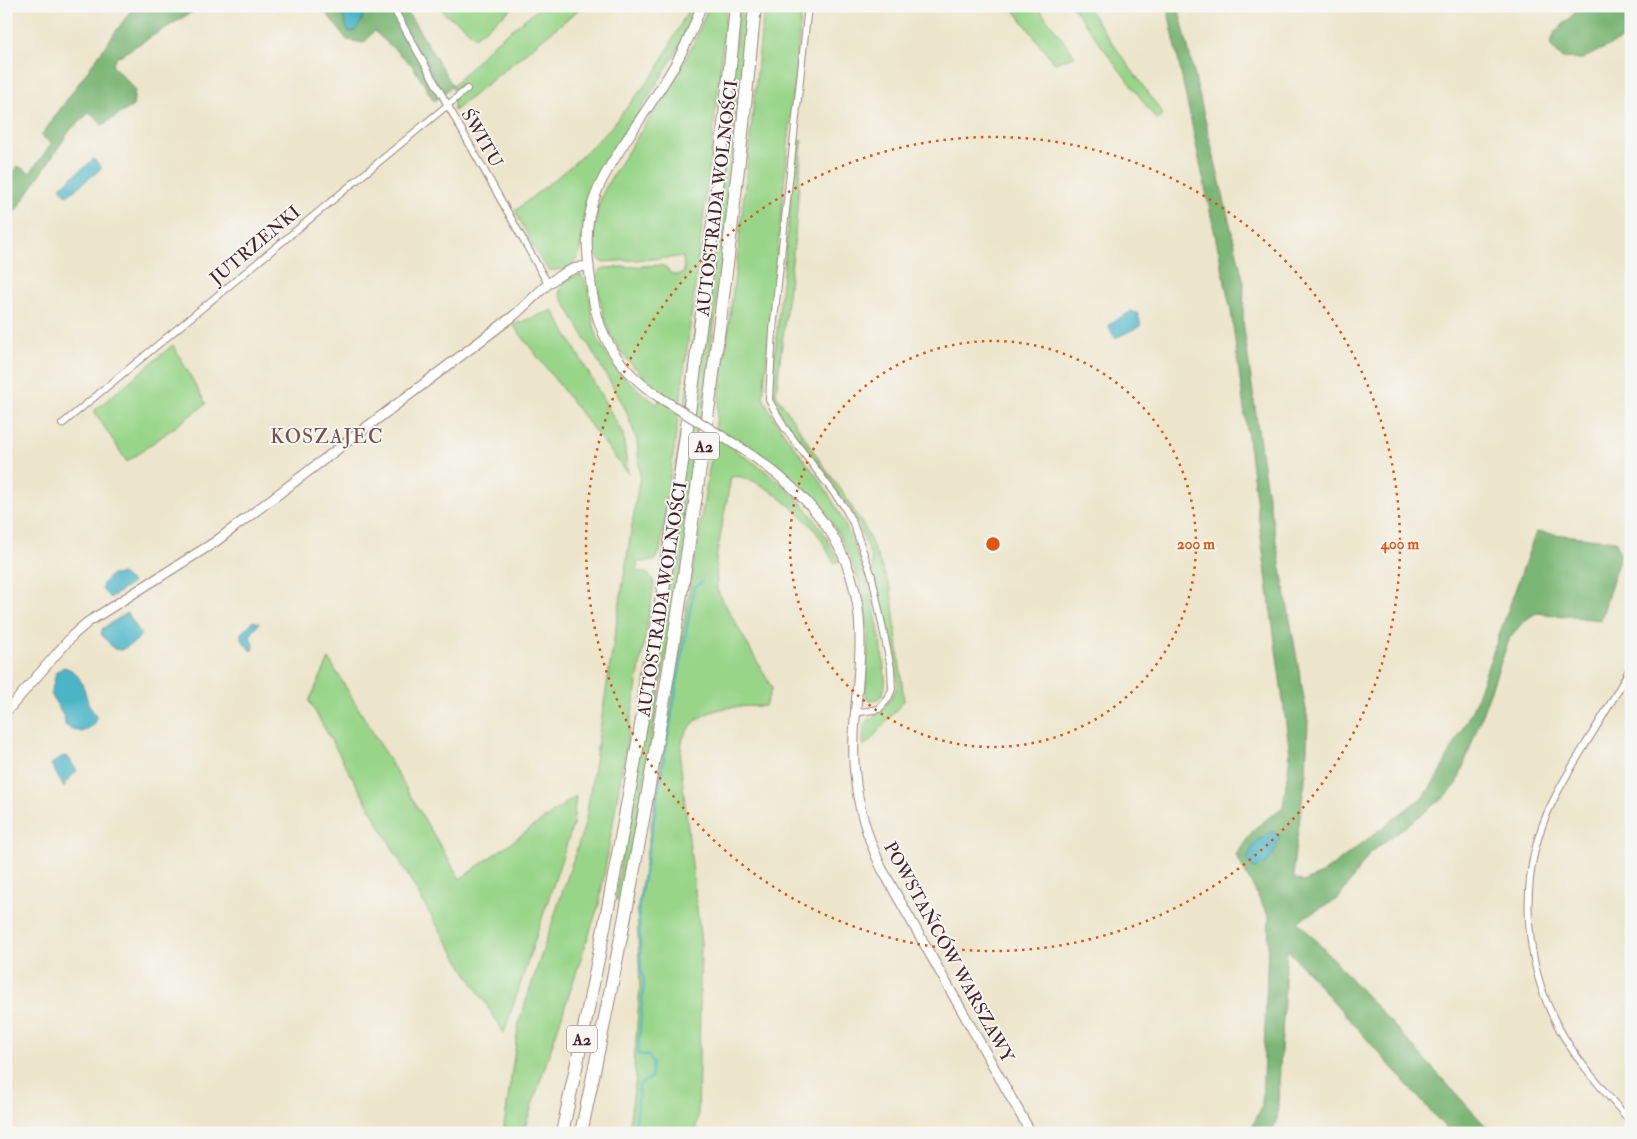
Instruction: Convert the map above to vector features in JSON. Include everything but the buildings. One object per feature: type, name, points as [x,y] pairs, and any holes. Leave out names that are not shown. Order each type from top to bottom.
[{"type":"highway","name":"AUTOSTRADA WOLNOŚCI","points":[[562,1133],[626,814],[671,536],[709,258],[736,6]]},
{"type":"highway","name":"AUTOSTRADA WOLNOŚCI","points":[[581,1133],[630,894],[688,555],[728,260],[755,6]]},
{"type":"street","name":"ŚWITU","points":[[392,6],[446,106],[548,284]]},
{"type":"street","name":"POWSTAŃCÓW WARSZAWY","points":[[701,6],[680,56],[598,188],[588,222],[589,266],[596,314],[604,338],[626,370],[659,397],[776,472],[800,493],[827,527],[843,558],[854,589],[859,624],[855,713],[855,781],[862,818],[875,855],[1031,1133]]},
{"type":"street","points":[[808,6],[772,339],[769,400],[784,427],[843,505],[853,523],[872,576],[890,668],[892,689],[888,699],[878,709],[855,713]]},
{"type":"street","name":"JUTRZENKI","points":[[62,424],[467,89]]},
{"type":"street","points":[[6,712],[73,635],[88,622],[215,542],[512,317],[548,284],[576,267],[589,266]]},
{"type":"street","points":[[1631,666],[1552,803],[1533,854],[1528,900],[1536,967],[1547,1002],[1558,1026],[1583,1065],[1631,1122]]},
{"type":"green space","points":[[134,6],[202,6],[116,58],[112,65],[135,89],[133,106],[102,125],[90,112],[71,129],[6,225],[6,182],[18,166],[30,173],[52,143],[41,136]]},
{"type":"green space","points":[[321,6],[404,6],[453,86],[434,101],[412,65],[374,31],[364,43],[347,40]]},
{"type":"green space","points":[[440,6],[515,6],[475,37],[459,22],[446,15]]},
{"type":"green space","points":[[542,6],[583,6],[454,111],[453,86],[493,44]]},
{"type":"green space","points":[[690,6],[696,6],[677,51],[588,198],[585,207],[581,250],[578,258],[572,265],[562,269],[549,270],[541,261],[515,211],[572,165],[607,132],[657,70]]},
{"type":"green space","points":[[708,6],[727,6],[704,211],[660,552],[654,561],[638,562],[636,571],[648,574],[652,578],[654,585],[599,904],[523,1133],[503,1133],[519,1022],[585,824],[640,475],[637,441],[625,408],[560,295],[560,291],[566,281],[581,275],[587,286],[594,326],[604,350],[619,371],[637,389],[658,405],[660,390],[632,365],[614,342],[604,315],[596,278],[599,271],[604,268],[661,265],[667,268],[670,273],[676,275],[684,273],[683,257],[602,262],[593,252],[595,221],[597,209],[605,188],[664,96],[684,61]]},
{"type":"green space","points":[[740,6],[751,6],[738,141],[687,535],[624,896],[620,900],[615,900]]},
{"type":"green space","points":[[764,6],[802,6],[763,397],[775,420],[823,485],[847,530],[866,578],[873,602],[882,653],[885,687],[880,697],[868,700],[865,693],[868,641],[865,606],[854,569],[838,534],[816,503],[795,482],[737,438],[735,450],[769,474],[801,502],[821,528],[839,561],[834,563],[814,529],[776,494],[752,480],[731,477],[716,559],[717,590],[772,688],[765,706],[730,707],[709,713],[691,726],[683,738],[680,759],[701,943],[698,1117],[695,1133],[628,1133],[636,1076],[634,1065],[640,986],[637,912],[714,439],[737,260]]},
{"type":"green space","points":[[1011,6],[1037,6],[1075,56],[1054,63]]},
{"type":"green space","points":[[1072,6],[1086,6],[1163,114],[1157,120]]},
{"type":"green space","points":[[1167,6],[1178,6],[1244,283],[1243,321],[1264,473],[1308,721],[1306,773],[1294,859],[1294,878],[1303,882],[1322,874],[1425,795],[1439,774],[1473,708],[1536,532],[1616,541],[1620,555],[1601,620],[1536,613],[1524,621],[1510,637],[1457,784],[1446,796],[1370,853],[1339,898],[1298,921],[1492,1133],[1450,1133],[1287,949],[1277,1119],[1271,1133],[1249,1133],[1262,1106],[1269,917],[1236,855],[1255,828],[1283,807],[1290,754],[1231,311]]},
{"type":"green space","points":[[1577,6],[1631,6],[1631,35],[1582,59],[1562,58],[1550,45],[1555,32],[1576,12]]},
{"type":"green space","points":[[797,140],[802,141],[795,236],[776,394],[844,494],[866,530],[891,589],[904,701],[868,743],[863,745],[864,724],[884,707],[892,697],[898,684],[870,554],[859,526],[849,508],[775,406],[771,388]]},
{"type":"green space","points":[[553,310],[623,434],[628,474],[513,325]]},
{"type":"green space","points":[[173,345],[206,404],[127,462],[94,411]]},
{"type":"green space","points":[[329,659],[460,879],[576,796],[573,825],[504,1033],[427,909],[309,701]]},
{"type":"water","points":[[340,6],[363,6],[363,17],[360,23],[353,32],[348,31]]},
{"type":"water","points":[[94,159],[102,168],[67,196],[60,187]]},
{"type":"water","points":[[1132,311],[1138,314],[1141,326],[1115,338],[1109,328],[1109,324]]},
{"type":"water","points":[[122,574],[133,583],[110,598],[102,590],[103,583],[111,575]]},
{"type":"water","points":[[127,613],[141,634],[136,641],[121,650],[114,649],[101,634],[103,628]]},
{"type":"water","points":[[253,621],[259,623],[250,636],[254,648],[251,651],[241,639],[241,633]]},
{"type":"water","points":[[64,667],[70,669],[78,676],[88,703],[96,717],[94,725],[82,732],[65,725],[65,719],[51,694],[56,672]]},
{"type":"water","points":[[63,756],[68,757],[77,771],[65,783],[64,788],[51,764]]},
{"type":"water","points":[[1274,832],[1279,835],[1275,851],[1268,861],[1259,867],[1253,868],[1248,861],[1250,851],[1256,842]]},
{"type":"waterway","points":[[632,1133],[636,1127],[639,1085],[651,1078],[653,1063],[649,1056],[638,1054],[644,981],[641,969],[639,906],[694,587],[702,582]]},
{"type":"district","name":"KOSZAJEC","points":[[327,436]]}]
